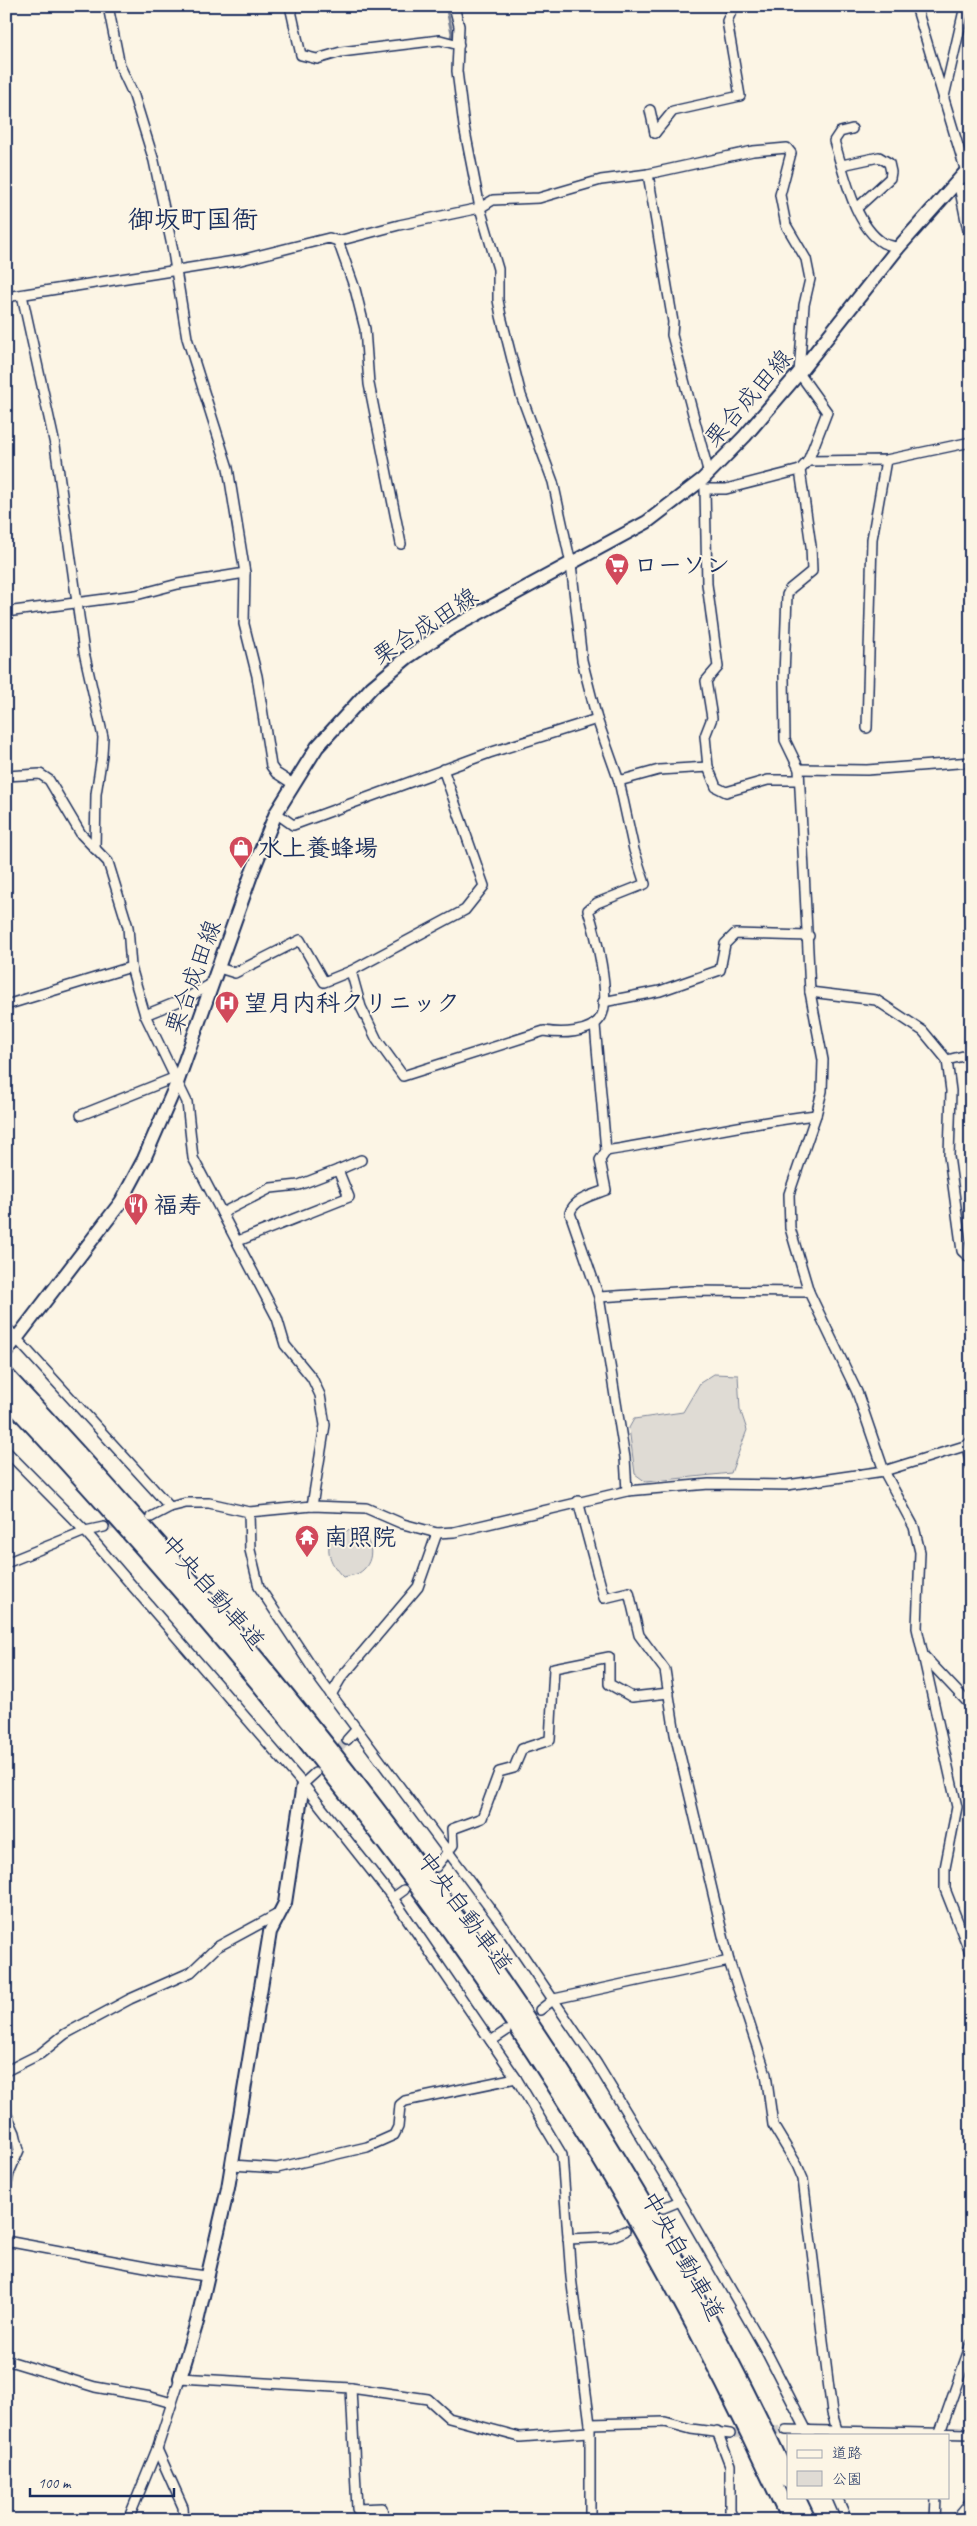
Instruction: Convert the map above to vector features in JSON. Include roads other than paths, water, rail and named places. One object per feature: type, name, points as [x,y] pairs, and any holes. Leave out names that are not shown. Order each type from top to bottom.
[{"type":"highway","name":"中央自動車道","points":[[6,1376],[101,1478],[274,1678],[432,1882],[501,1979],[566,2076],[641,2200],[700,2305],[787,2478]]},
{"type":"highway","name":"中央自動車道","points":[[6,1396],[147,1551],[262,1686],[421,1890],[490,1986],[554,2084],[688,2311],[757,2446],[790,2520]]},
{"type":"highway","points":[[796,2498],[806,2520]]},
{"type":"main road","name":"栗合成田線","points":[[6,1352],[121,1202],[163,1120],[251,875],[276,812],[317,747],[372,687],[399,664],[448,630],[647,522],[706,481],[799,373],[898,248],[965,173]]},
{"type":"main road","points":[[180,2378],[197,2322],[232,2165],[270,1932],[285,1903],[303,1784]]},
{"type":"street","points":[[108,6],[120,66],[134,96],[154,161],[172,246],[187,338],[228,468],[245,573],[244,624],[257,676],[270,766],[276,773],[292,784]]},
{"type":"street","points":[[290,6],[301,55],[317,58],[341,52],[440,40],[459,45]]},
{"type":"street","points":[[351,971],[361,1007],[377,1040],[403,1076],[544,1031],[561,1034],[594,1025],[602,1015],[603,1002],[599,945],[588,910],[598,903],[645,884],[634,850],[619,781],[597,719],[582,660],[571,564],[553,482],[521,395],[498,300],[498,269],[480,208],[464,126],[457,71],[460,26],[454,6]]},
{"type":"street","points":[[650,110],[655,134],[673,111],[740,96],[728,21],[734,6]]},
{"type":"street","points":[[916,6],[965,173],[971,245]]},
{"type":"street","points":[[943,102],[965,6]]},
{"type":"street","points":[[852,129],[840,132],[834,141],[846,185],[867,226],[883,243],[898,248]]},
{"type":"street","points":[[6,297],[175,272],[241,260],[329,238],[338,241],[399,224],[480,208],[493,200],[539,198],[601,180],[648,174],[753,151],[787,148],[790,154],[780,194],[786,225],[806,259],[810,278],[804,305],[799,373],[827,412],[808,461],[800,470],[726,489],[706,481]]},
{"type":"street","points":[[842,165],[879,157],[889,163],[890,178],[857,208]]},
{"type":"street","points":[[648,174],[673,322],[672,335],[706,481],[707,584],[718,667],[706,681],[712,718],[705,736],[708,767],[716,787],[726,792],[768,780],[799,780]]},
{"type":"street","points":[[338,241],[355,289],[365,329],[369,384],[401,544]]},
{"type":"street","points":[[22,295],[55,445],[84,652],[103,737],[96,794],[95,849]]},
{"type":"street","points":[[808,461],[886,460],[971,442]]},
{"type":"street","points":[[867,728],[872,538],[886,460]]},
{"type":"street","points":[[800,470],[812,546],[812,571],[790,588],[787,595],[784,676],[785,740],[799,769],[809,936],[810,992],[823,1060],[822,1091],[816,1115],[789,1194],[790,1228],[809,1292],[857,1392],[884,1470],[914,1527],[920,1552],[917,1628],[925,1656],[957,1807],[945,1868],[945,1890],[971,1955]]},
{"type":"street","points":[[6,612],[136,595],[178,584],[245,573]]},
{"type":"street","points":[[276,812],[293,825],[443,769],[597,719]]},
{"type":"street","points":[[799,769],[867,770],[971,762]]},
{"type":"street","points":[[619,781],[659,770],[708,767]]},
{"type":"street","points":[[219,968],[235,973],[300,940],[324,982],[351,971],[465,910],[484,886],[443,769]]},
{"type":"street","points":[[6,776],[40,774],[50,780],[81,834],[108,862],[128,926],[131,967],[145,1015],[187,1102],[194,1158],[278,1318],[285,1345],[312,1378],[320,1395],[325,1425],[312,1506]]},
{"type":"street","points":[[603,1002],[660,991],[720,970],[725,944],[735,934],[809,936]]},
{"type":"street","points":[[6,1006],[131,967]]},
{"type":"street","points":[[145,1015],[187,998],[214,982]]},
{"type":"street","points":[[810,992],[876,1000],[922,1031],[947,1060],[951,1091],[949,1156],[962,1251],[971,1259]]},
{"type":"street","points":[[594,1025],[606,1151],[600,1160],[606,1190],[576,1202],[572,1206],[570,1213],[599,1296],[605,1342],[614,1379],[622,1432],[627,1491]]},
{"type":"street","points":[[947,1060],[971,1054]]},
{"type":"street","points":[[81,1115],[176,1080]]},
{"type":"street","points":[[606,1151],[667,1142],[780,1119],[816,1115]]},
{"type":"street","points":[[222,1213],[271,1188],[299,1185],[361,1160]]},
{"type":"street","points":[[238,1241],[349,1197],[338,1170]]},
{"type":"street","points":[[599,1296],[684,1291],[809,1292]]},
{"type":"street","points":[[6,1327],[170,1507]]},
{"type":"street","points":[[151,1517],[170,1507],[186,1503],[209,1503],[249,1512],[312,1506],[366,1508],[403,1524],[437,1533],[454,1532],[506,1522],[578,1501],[627,1491],[709,1484],[787,1485],[884,1470],[970,1443],[971,1466]]},
{"type":"street","points":[[6,1450],[85,1531],[303,1784],[393,1898],[516,2078],[562,2155],[568,2239],[589,2428],[590,2520]]},
{"type":"street","points":[[578,1501],[604,1598],[629,1592],[638,1634],[665,1670],[675,1734],[729,1961],[766,2074],[769,2108],[773,2125],[797,2165],[803,2179],[832,2413],[837,2430]]},
{"type":"street","points":[[249,1512],[250,1550],[259,1587],[356,1730],[449,1852],[554,1999],[597,2064],[680,2200],[765,2349],[808,2433]]},
{"type":"street","points":[[6,1563],[85,1531],[104,1527]]},
{"type":"street","points":[[331,1694],[341,1678],[418,1587],[437,1533]]},
{"type":"street","points":[[925,1656],[971,1706]]},
{"type":"street","points":[[436,1867],[453,1845],[452,1829],[482,1818],[499,1772],[514,1768],[522,1749],[550,1740],[554,1668],[609,1658],[610,1684],[632,1697],[669,1693]]},
{"type":"street","points":[[347,1740],[356,1730]]},
{"type":"street","points":[[303,1784],[315,1772]]},
{"type":"street","points":[[393,1898],[404,1890]]},
{"type":"street","points":[[6,2071],[14,2070],[40,2054],[65,2034],[122,2003],[191,1972],[217,1947],[278,1914]]},
{"type":"street","points":[[540,2010],[554,1999],[729,1961]]},
{"type":"street","points":[[491,2041],[506,2031]]},
{"type":"street","points":[[232,2165],[277,2168],[367,2147],[394,2135],[398,2127],[400,2105],[405,2101],[516,2078]]},
{"type":"street","points":[[6,2113],[15,2133],[19,2150],[9,2173],[6,2190]]},
{"type":"street","points":[[663,2208],[680,2200]]},
{"type":"street","points":[[568,2239],[611,2237],[624,2231]]},
{"type":"street","points":[[6,2241],[162,2270],[206,2276]]},
{"type":"street","points":[[939,2434],[971,2344]]},
{"type":"street","points":[[6,2360],[95,2387],[151,2397],[172,2403]]},
{"type":"street","points":[[128,2520],[157,2449],[180,2378],[351,2388],[428,2398],[448,2418],[520,2437],[589,2428],[665,2422],[691,2429],[730,2434]]},
{"type":"street","points":[[351,2388],[356,2509],[382,2508],[384,2520]]},
{"type":"street","points":[[786,2430],[808,2433],[837,2430],[971,2434]]},
{"type":"street","points":[[717,2431],[730,2464],[730,2511],[734,2520]]},
{"type":"street","points":[[157,2449],[183,2507],[184,2520]]},
{"type":"street","points":[[837,2498],[847,2520]]},
{"type":"street","points":[[935,2520],[936,2498]]},
{"type":"street","points":[[955,2520],[971,2501]]},
{"type":"waterway","points":[[446,6],[452,33],[450,42]]},
{"type":"tunnel","points":[[104,1527],[151,1517]]},
{"type":"tunnel","points":[[331,1757],[347,1740]]},
{"type":"tunnel","points":[[625,2231],[663,2208]]},
{"type":"tunnel","points":[[730,2434],[786,2430]]},
{"type":"place","name":"ローソン","points":[[617,586]]},
{"type":"place","name":"水上養蜂場","points":[[241,869]]},
{"type":"place","name":"望月内科クリニック","points":[[227,1024]]},
{"type":"place","name":"福寿","points":[[136,1226]]},
{"type":"place","name":"南照院","points":[[307,1558]]},
{"type":"district","name":"御坂町国衙","points":[[193,219]]}]
